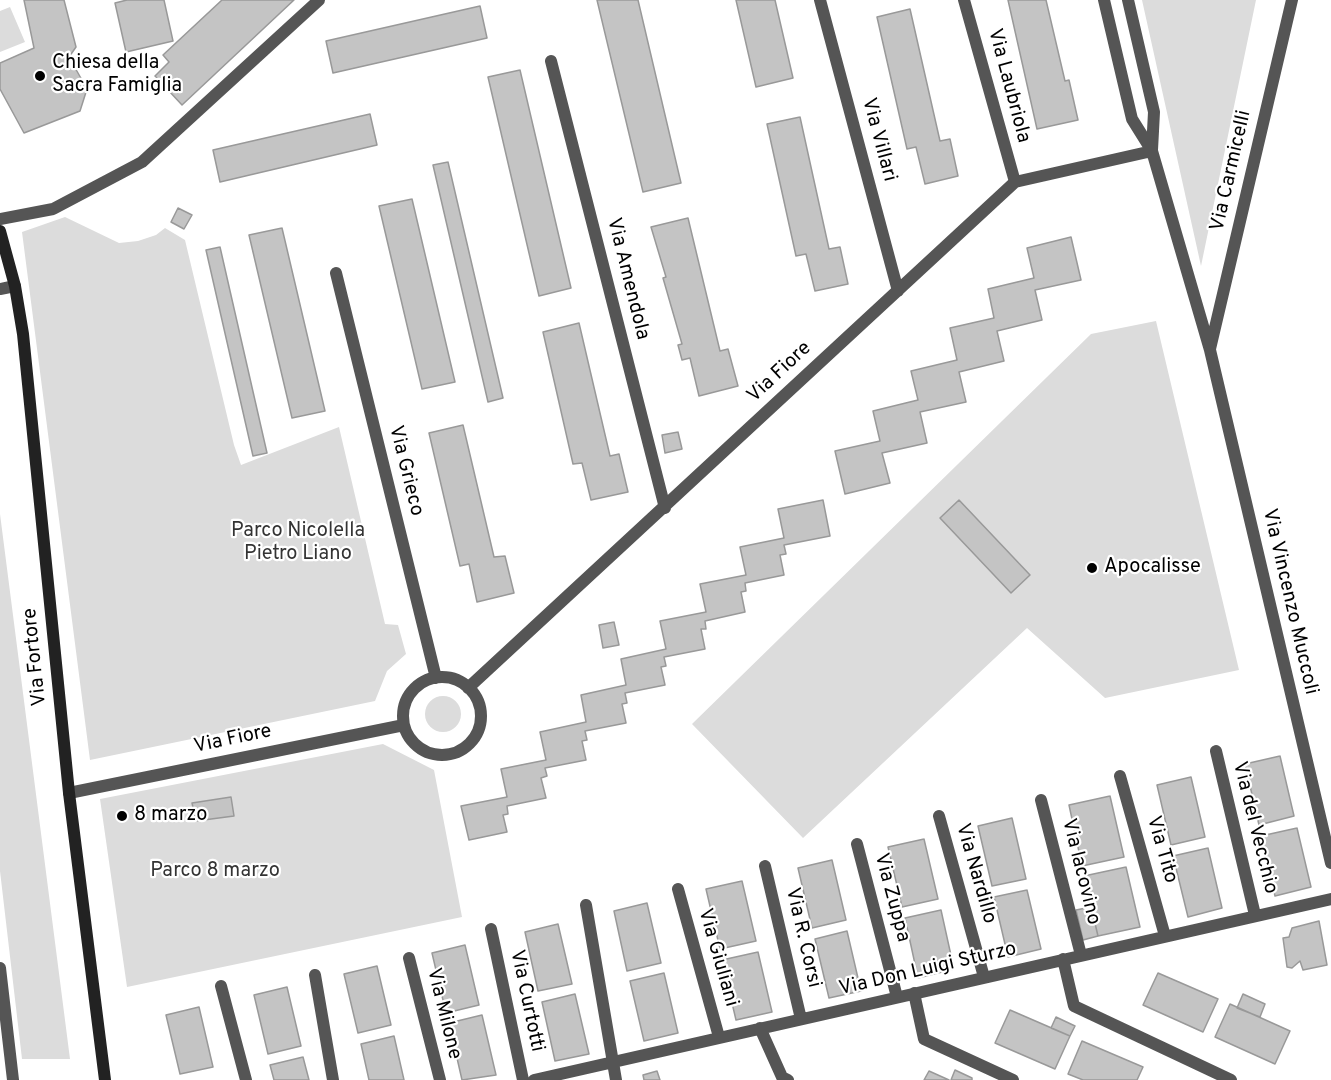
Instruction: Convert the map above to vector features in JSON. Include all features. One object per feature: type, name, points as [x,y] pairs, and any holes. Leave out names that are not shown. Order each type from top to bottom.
[{"type":"street","points":[[0,219],[53,209],[142,162],[319,0]]},
{"type":"street","name":"Via Villari","points":[[820,0],[898,291]]},
{"type":"street","name":"Via Laubriola","points":[[964,0],[1015,182]]},
{"type":"street","points":[[1104,0],[1132,119],[1152,152]]},
{"type":"street","points":[[1128,0],[1154,112],[1152,152]]},
{"type":"street","name":"Via Carmicelli","points":[[1210,350],[1292,0]]},
{"type":"street","name":"Via Amendola","points":[[551,61],[665,507]]},
{"type":"street","points":[[1015,182],[1152,152]]},
{"type":"street","name":"Via Vincenzo Muccoli","points":[[1152,152],[1210,350],[1331,863]]},
{"type":"street","name":"Via Fiore","points":[[468,688],[1015,182]]},
{"type":"street","name":"Via Fortore","points":[[0,231],[15,286],[23,334],[69,793],[105,1080]]},
{"type":"street","name":"Via Grieco","points":[[336,273],[436,678]]},
{"type":"street","points":[[0,289],[15,286]]},
{"type":"street","points":[[436,678],[459,681],[468,688],[480,711],[480,724],[476,736],[467,746],[443,755],[430,753],[418,747],[409,737],[404,725],[403,712],[412,691],[424,682],[436,678]]},
{"type":"street","name":"Via Fiore","points":[[69,793],[404,725]]},
{"type":"street","name":"Via del Vecchio","points":[[1215,751],[1255,915]]},
{"type":"street","name":"Via Tito","points":[[1120,776],[1165,936]]},
{"type":"street","name":"Via Iacovino","points":[[1041,800],[1081,955]]},
{"type":"street","name":"Via Nardillo","points":[[939,816],[984,977]]},
{"type":"street","name":"Via Zuppa","points":[[857,844],[897,997]]},
{"type":"street","name":"Via R. Corsi","points":[[765,866],[801,1019]]},
{"type":"street","name":"Via Giuliani","points":[[678,889],[719,1037]]},
{"type":"street","name":"Via Don Luigi Sturzo","points":[[534,1080],[1331,899]]},
{"type":"street","points":[[586,905],[611,1062],[616,1080]]},
{"type":"street","name":"Via Curtotti","points":[[491,929],[522,1080]]},
{"type":"street","name":"Via Milone","points":[[409,958],[440,1080]]},
{"type":"street","points":[[1063,959],[1074,1006],[1231,1080]]},
{"type":"street","points":[[0,968],[13,1080]]},
{"type":"street","points":[[315,975],[333,1080]]},
{"type":"street","points":[[221,986],[246,1080]]},
{"type":"street","points":[[914,993],[924,1039],[1013,1080]]},
{"type":"street","points":[[760,1028],[782,1077],[788,1080]]},
{"type":"green space","points":[[1142,0],[1256,0],[1201,266]]},
{"type":"green space","points":[[10,7],[25,42],[0,52],[0,11]]},
{"type":"green space","name":"Parco Nicolella Pietro Liano","points":[[65,217],[119,243],[138,241],[156,235],[165,228],[185,240],[234,445],[241,465],[339,427],[385,624],[398,625],[406,654],[387,671],[375,701],[90,760],[22,232]]},
{"type":"green space","points":[[1156,321],[1239,670],[1105,698],[1027,628],[803,838],[692,724],[1091,334]]},
{"type":"green space","points":[[0,514],[70,1059],[22,1059],[0,871]]},
{"type":"green space","points":[[443,696],[456,701],[461,714],[456,727],[443,732],[430,727],[425,714],[430,701]]},
{"type":"green space","name":"Parco 8 marzo","points":[[383,744],[434,770],[462,917],[127,987],[100,799]]},
{"type":"building","name":"Chiesa della Sacra Famiglia","points":[[24,0],[64,0],[76,47],[69,57],[87,89],[80,111],[24,133],[0,89],[0,63],[34,48]]},
{"type":"building","points":[[127,0],[164,0],[173,41],[126,52],[115,3]]},
{"type":"building","points":[[222,0],[294,0],[182,105],[155,76],[169,62],[163,55]]},
{"type":"building","points":[[597,0],[638,0],[681,183],[643,192]]},
{"type":"building","points":[[736,0],[775,0],[793,78],[756,87]]},
{"type":"building","points":[[1008,0],[1046,0],[1065,81],[1069,80],[1078,120],[1037,129]]},
{"type":"building","points":[[480,6],[487,38],[333,73],[326,41]]},
{"type":"building","points":[[910,9],[940,141],[950,139],[958,176],[925,184],[916,147],[907,149],[877,17]]},
{"type":"building","points":[[520,70],[571,288],[539,296],[488,77]]},
{"type":"building","points":[[370,114],[377,145],[220,182],[213,150]]},
{"type":"building","points":[[800,117],[829,249],[840,247],[848,284],[815,291],[806,254],[796,256],[767,124]]},
{"type":"building","points":[[448,162],[503,398],[488,402],[433,165]]},
{"type":"building","points":[[412,199],[455,382],[422,389],[379,206]]},
{"type":"building","points":[[178,208],[192,215],[184,229],[171,222]]},
{"type":"building","points":[[688,218],[720,351],[728,349],[738,386],[699,396],[690,358],[682,360],[678,345],[682,344],[651,227]]},
{"type":"building","points":[[282,228],[325,411],[292,418],[249,235]]},
{"type":"building","points":[[1071,237],[1081,280],[1035,290],[1042,320],[997,331],[1004,361],[959,372],[966,402],[920,412],[927,443],[882,453],[890,483],[845,494],[835,451],[880,441],[873,411],[918,400],[911,371],[957,360],[950,328],[994,318],[988,289],[1034,278],[1027,248]]},
{"type":"building","points":[[220,247],[267,453],[253,456],[206,250]]},
{"type":"building","points":[[579,323],[610,456],[619,454],[628,492],[591,500],[582,463],[573,464],[543,332]]},
{"type":"building","points":[[463,425],[494,557],[505,556],[514,593],[477,602],[469,564],[460,566],[429,433]]},
{"type":"building","points":[[678,432],[682,449],[665,453],[662,435]]},
{"type":"building","points":[[823,500],[830,536],[784,545],[786,554],[780,555],[784,575],[745,583],[746,591],[741,592],[745,612],[705,621],[706,629],[701,629],[705,649],[664,657],[666,666],[661,667],[665,685],[625,693],[627,703],[622,704],[626,723],[585,731],[587,740],[582,741],[586,760],[545,768],[547,776],[541,778],[546,798],[507,806],[508,814],[503,815],[507,832],[469,840],[461,806],[507,797],[501,769],[546,760],[540,732],[586,722],[581,695],[626,685],[621,659],[666,649],[660,621],[706,612],[700,584],[746,575],[740,547],[784,538],[778,509]]},
{"type":"building","points":[[959,500],[1030,575],[1011,593],[940,518]]},
{"type":"building","points":[[614,622],[619,645],[603,648],[599,625]]},
{"type":"building","points":[[1280,756],[1294,816],[1259,825],[1245,764]]},
{"type":"building","points":[[1191,777],[1205,837],[1171,845],[1157,785]]},
{"type":"building","points":[[1110,796],[1124,857],[1082,866],[1069,805]]},
{"type":"building","points":[[231,797],[234,816],[196,821],[192,803]]},
{"type":"building","points":[[1012,818],[1026,879],[992,886],[978,826]]},
{"type":"building","points":[[1297,828],[1311,887],[1275,896],[1261,836]]},
{"type":"building","points":[[924,839],[938,899],[902,907],[888,847]]},
{"type":"building","points":[[1208,848],[1222,908],[1188,917],[1173,856]]},
{"type":"building","points":[[832,860],[846,920],[812,928],[798,868]]},
{"type":"building","points":[[1126,867],[1140,927],[1098,936],[1084,876]]},
{"type":"building","points":[[742,881],[756,941],[720,949],[706,889]]},
{"type":"building","points":[[1027,890],[1041,949],[1008,957],[994,897]]},
{"type":"building","points":[[647,903],[661,963],[627,971],[614,911]]},
{"type":"building","points":[[1091,907],[1098,936],[1083,940],[1076,910]]},
{"type":"building","points":[[941,910],[954,969],[918,978],[905,918]]},
{"type":"building","points":[[1319,921],[1327,965],[1303,970],[1300,961],[1292,968],[1287,967],[1283,938],[1289,937],[1292,928]]},
{"type":"building","points":[[558,924],[572,984],[538,991],[525,932]]},
{"type":"building","points":[[847,931],[861,991],[829,998],[815,939]]},
{"type":"building","points":[[465,945],[479,1005],[446,1013],[432,953]]},
{"type":"building","points":[[758,952],[772,1012],[736,1020],[722,960]]},
{"type":"building","points":[[377,966],[391,1025],[358,1033],[344,974]]},
{"type":"building","points":[[664,973],[678,1033],[644,1041],[630,981]]},
{"type":"building","points":[[1158,973],[1218,999],[1203,1032],[1143,1005]]},
{"type":"building","points":[[287,987],[301,1046],[268,1054],[254,995]]},
{"type":"building","points":[[575,994],[589,1054],[555,1061],[542,1002]]},
{"type":"building","points":[[1243,994],[1265,1004],[1260,1017],[1237,1008]]},
{"type":"building","points":[[1230,1004],[1290,1031],[1275,1064],[1215,1037]]},
{"type":"building","points":[[199,1007],[213,1067],[180,1074],[166,1015]]},
{"type":"building","points":[[1010,1010],[1070,1036],[1055,1069],[995,1043]]},
{"type":"building","points":[[482,1015],[496,1075],[462,1080],[449,1023]]},
{"type":"building","points":[[1056,1017],[1075,1026],[1070,1036],[1051,1028]]},
{"type":"building","points":[[394,1036],[404,1080],[369,1080],[361,1044]]},
{"type":"building","points":[[1082,1041],[1143,1067],[1137,1080],[1083,1080],[1068,1074]]},
{"type":"building","points":[[303,1057],[309,1080],[274,1080],[270,1065]]},
{"type":"building","points":[[955,1070],[972,1078],[972,1080],[951,1080]]},
{"type":"building","points":[[657,1071],[660,1080],[644,1080],[643,1075]]},
{"type":"building","points":[[929,1071],[949,1080],[924,1080]]},
{"type":"place","name":"Chiesa della Sacra Famiglia","points":[[40,76]]},
{"type":"place","name":"Apocalisse","points":[[1092,568]]},
{"type":"place","name":"8 marzo","points":[[122,816]]}]
